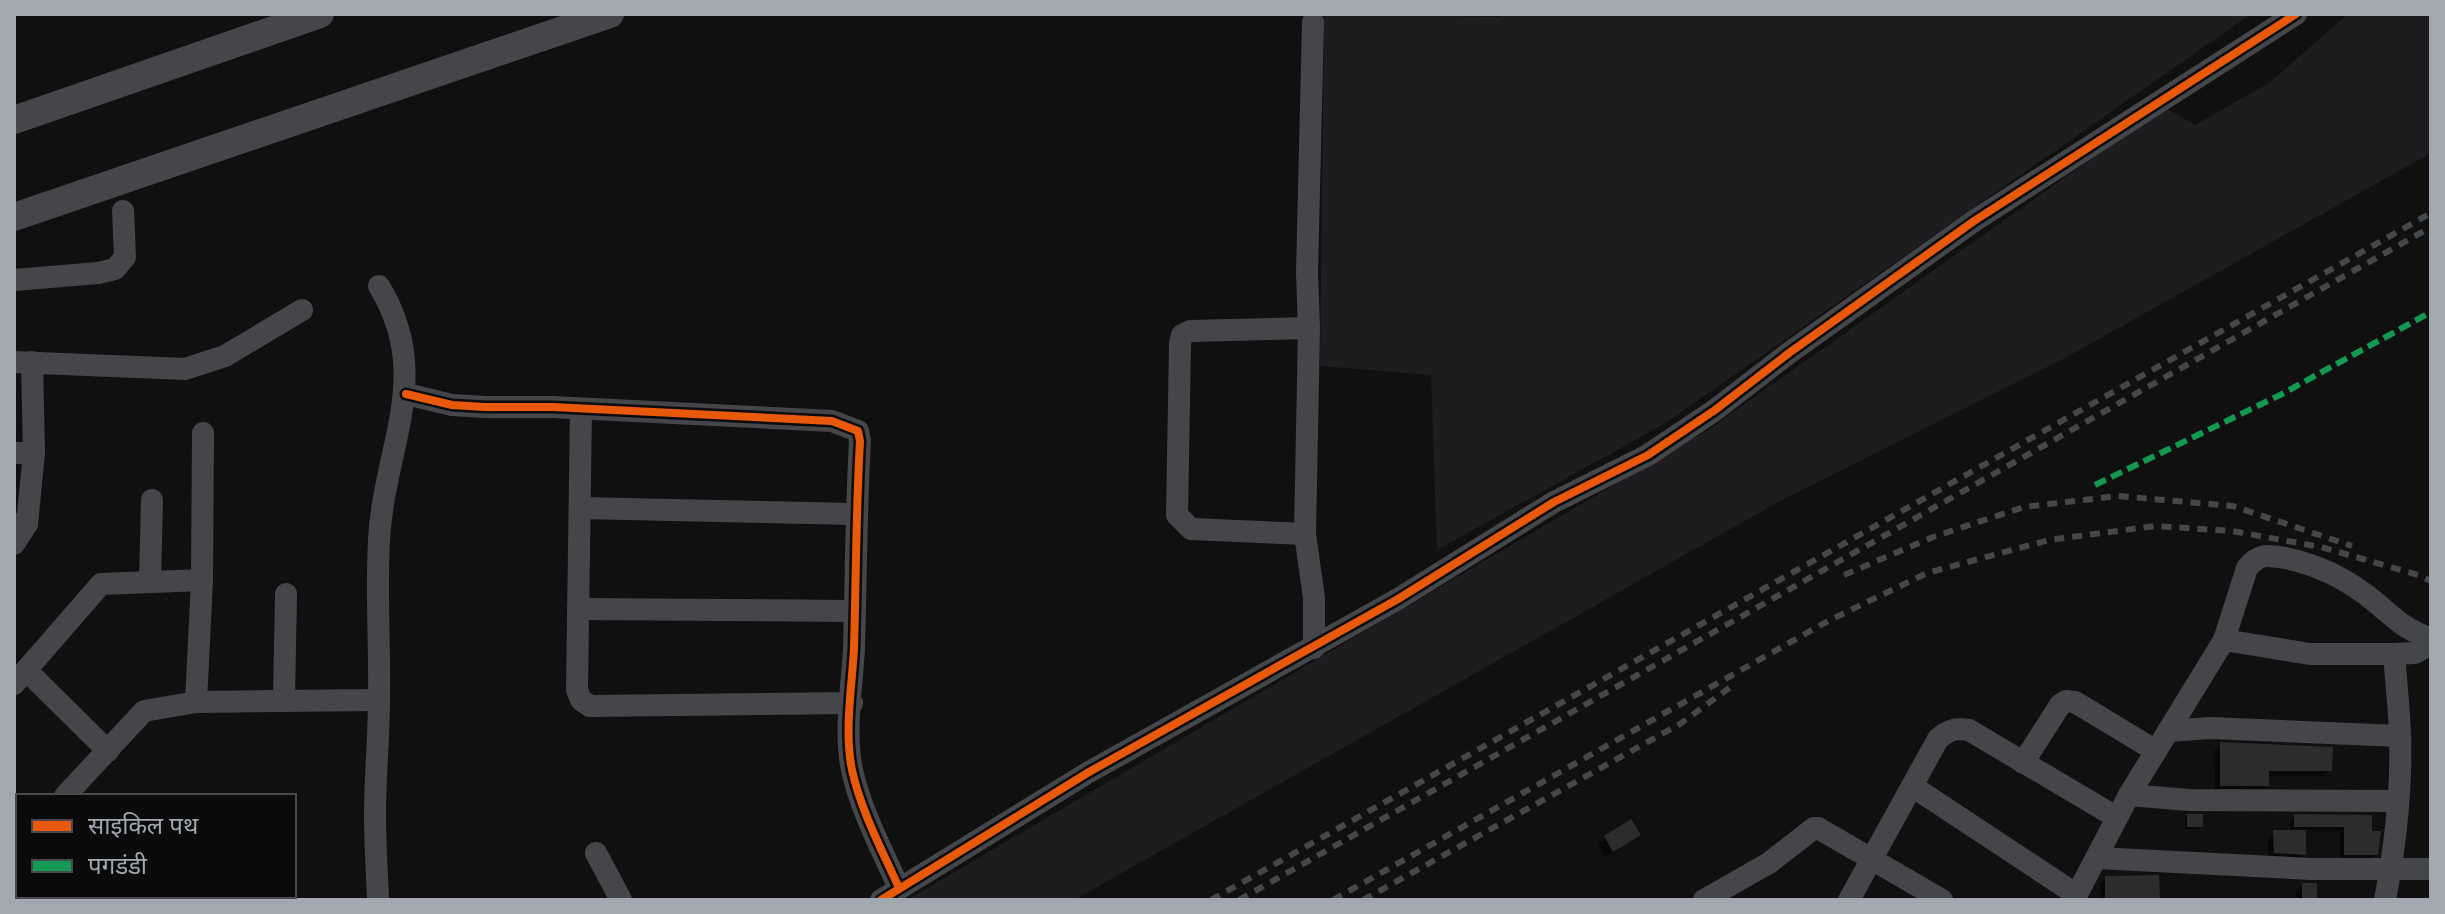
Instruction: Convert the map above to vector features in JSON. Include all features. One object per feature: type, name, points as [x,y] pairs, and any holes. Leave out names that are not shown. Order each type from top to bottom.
[{"type":"street","points":[[14,120],[320,14]]},
{"type":"street","points":[[14,217],[610,14]]},
{"type":"street","points":[[406,394],[452,405],[832,421],[858,431],[849,734],[852,767],[890,894],[1089,772],[1314,648],[1554,502],[1648,455],[1715,410],[1789,353],[1974,221],[2296,14]]},
{"type":"street","points":[[1313,22],[1305,534],[1314,598],[1314,648]]},
{"type":"street","points":[[14,280],[115,269],[125,257],[123,211]]},
{"type":"street","points":[[378,900],[375,816],[379,541],[382,509],[406,394],[402,335],[394,310],[379,286]]},
{"type":"street","points":[[14,544],[21,524],[23,362],[185,369],[225,356],[302,310]]},
{"type":"street","points":[[1305,534],[1191,529],[1177,515],[1180,343],[1182,335],[1190,331],[1309,328]]},
{"type":"street","points":[[581,409],[577,690],[581,700],[590,706],[852,703]]},
{"type":"street","points":[[196,702],[202,580],[203,433]]},
{"type":"street","points":[[150,582],[152,500]]},
{"type":"street","points":[[580,508],[855,514]]},
{"type":"street","points":[[1912,786],[2075,897],[2116,817],[2224,640],[2247,568],[2260,555],[2299,561],[2330,572],[2364,594],[2404,627],[2420,650],[2400,736],[2391,869],[2385,900]]},
{"type":"street","points":[[108,751],[20,678],[101,584],[202,580]]},
{"type":"street","points":[[284,701],[286,594]]},
{"type":"street","points":[[578,609],[855,611]]},
{"type":"street","points":[[2224,640],[2310,654],[2420,650]]},
{"type":"street","points":[[67,794],[133,719],[144,711],[196,702],[379,700]]},
{"type":"street","points":[[2023,763],[2060,705],[2066,701],[2075,702],[2156,751]]},
{"type":"street","points":[[2168,731],[2210,728],[2400,736]]},
{"type":"street","points":[[1849,900],[1938,739],[1947,731],[1969,730],[2116,817]]},
{"type":"street","points":[[2129,795],[2189,800],[2397,801]]},
{"type":"street","points":[[1704,900],[1769,863],[1814,828],[1942,900]]},
{"type":"street","points":[[596,853],[621,900]]},
{"type":"street","points":[[2097,858],[2311,869],[2431,869]]},
{"type":"shaded area","points":[[1324,14],[1501,17],[1502,14],[2251,14],[1664,424],[1437,550],[1431,375],[1320,366]]},
{"type":"shaded area","points":[[2348,14],[2431,14],[2431,153],[2065,358],[1780,501],[1074,900],[907,900],[1711,428],[2164,107],[2195,125],[2269,83]]},
{"type":"building","points":[[2220,742],[2333,747],[2332,771],[2269,771],[2269,786],[2220,786]]},
{"type":"building","points":[[2187,814],[2203,814],[2203,827],[2187,827]]},
{"type":"building","points":[[2294,814],[2372,815],[2372,831],[2381,831],[2378,855],[2344,855],[2344,827],[2294,827]]},
{"type":"building","points":[[1631,819],[1641,835],[1613,852],[1604,836]]},
{"type":"building","points":[[2273,830],[2306,830],[2306,855],[2274,853]]},
{"type":"building","points":[[2159,875],[2160,900],[2105,900],[2105,876]]},
{"type":"building","points":[[2302,883],[2317,883],[2317,900],[2302,900]]},
{"type":"railway","points":[[1211,900],[2431,213]]},
{"type":"railway","points":[[1239,900],[2424,231]]},
{"type":"railway","points":[[1844,575],[1933,537],[2024,507],[2118,496],[2233,506],[2352,546]]},
{"type":"railway","points":[[1333,900],[1828,621],[1927,573],[2049,540],[2155,526],[2232,531],[2321,547],[2431,581]]},
{"type":"railway","points":[[1363,900],[1680,724],[1732,686]]},
{"type":"marked path","points":[[2095,485],[2282,394],[2431,312]]},
{"type":"cycle path","points":[[881,900],[1089,772],[1398,599],[1554,502],[1648,455],[1715,410],[1789,353],[1974,221],[2296,14]]},
{"type":"cycle path","points":[[406,394],[452,405],[832,421],[858,431],[850,755],[872,830],[899,888]]}]
